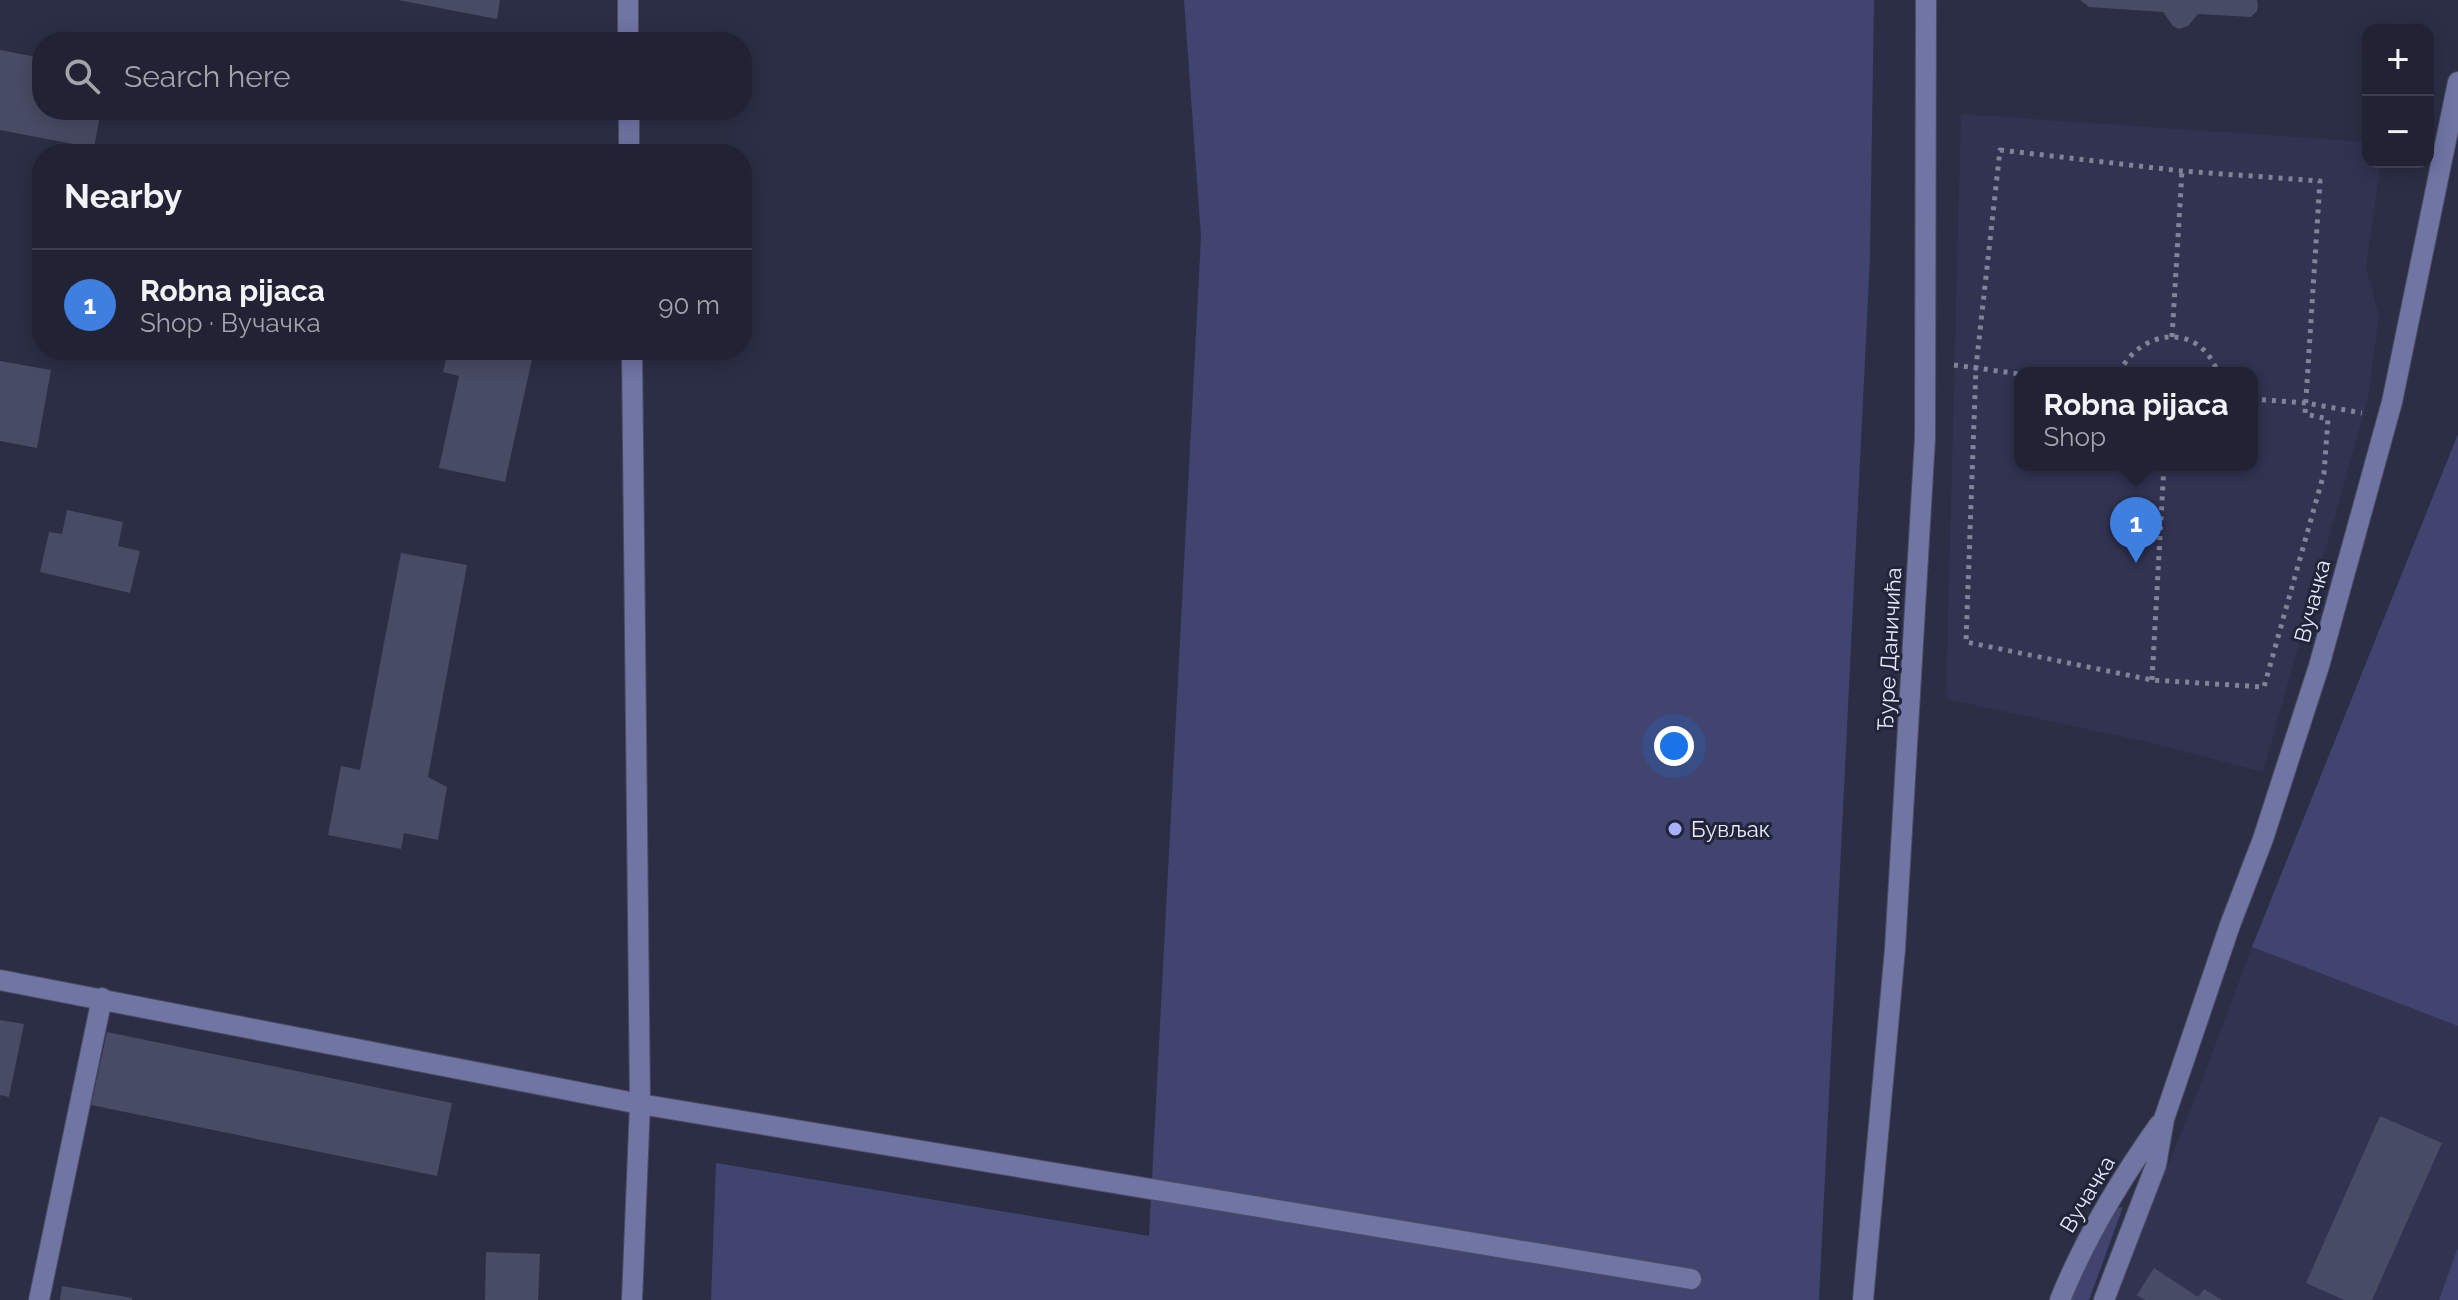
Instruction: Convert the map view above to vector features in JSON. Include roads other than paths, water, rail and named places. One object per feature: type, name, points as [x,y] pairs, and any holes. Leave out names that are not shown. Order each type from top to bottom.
[{"type":"street","points":[[628,0],[628,32]]},
{"type":"street","name":"Ђуре Даничића","points":[[1863,1300],[1896,933],[1925,438],[1926,0]]},
{"type":"street","name":"Вучачка","points":[[2104,1300],[2156,1165],[2164,1119],[2299,732],[2387,417],[2458,82]]},
{"type":"street","points":[[629,120],[629,144]]},
{"type":"street","points":[[632,360],[640,1104],[632,1300]]},
{"type":"street","points":[[0,980],[640,1104],[1691,1279]]},
{"type":"street","points":[[39,1300],[102,998]]},
{"type":"street","name":"Вучачка","points":[[2060,1300],[2078,1255],[2138,1154],[2164,1119]]},
{"type":"place","name":"Robna pijaca","points":[[2136,563]]},
{"type":"place","name":"Бувљак","points":[[1675,829]]}]
